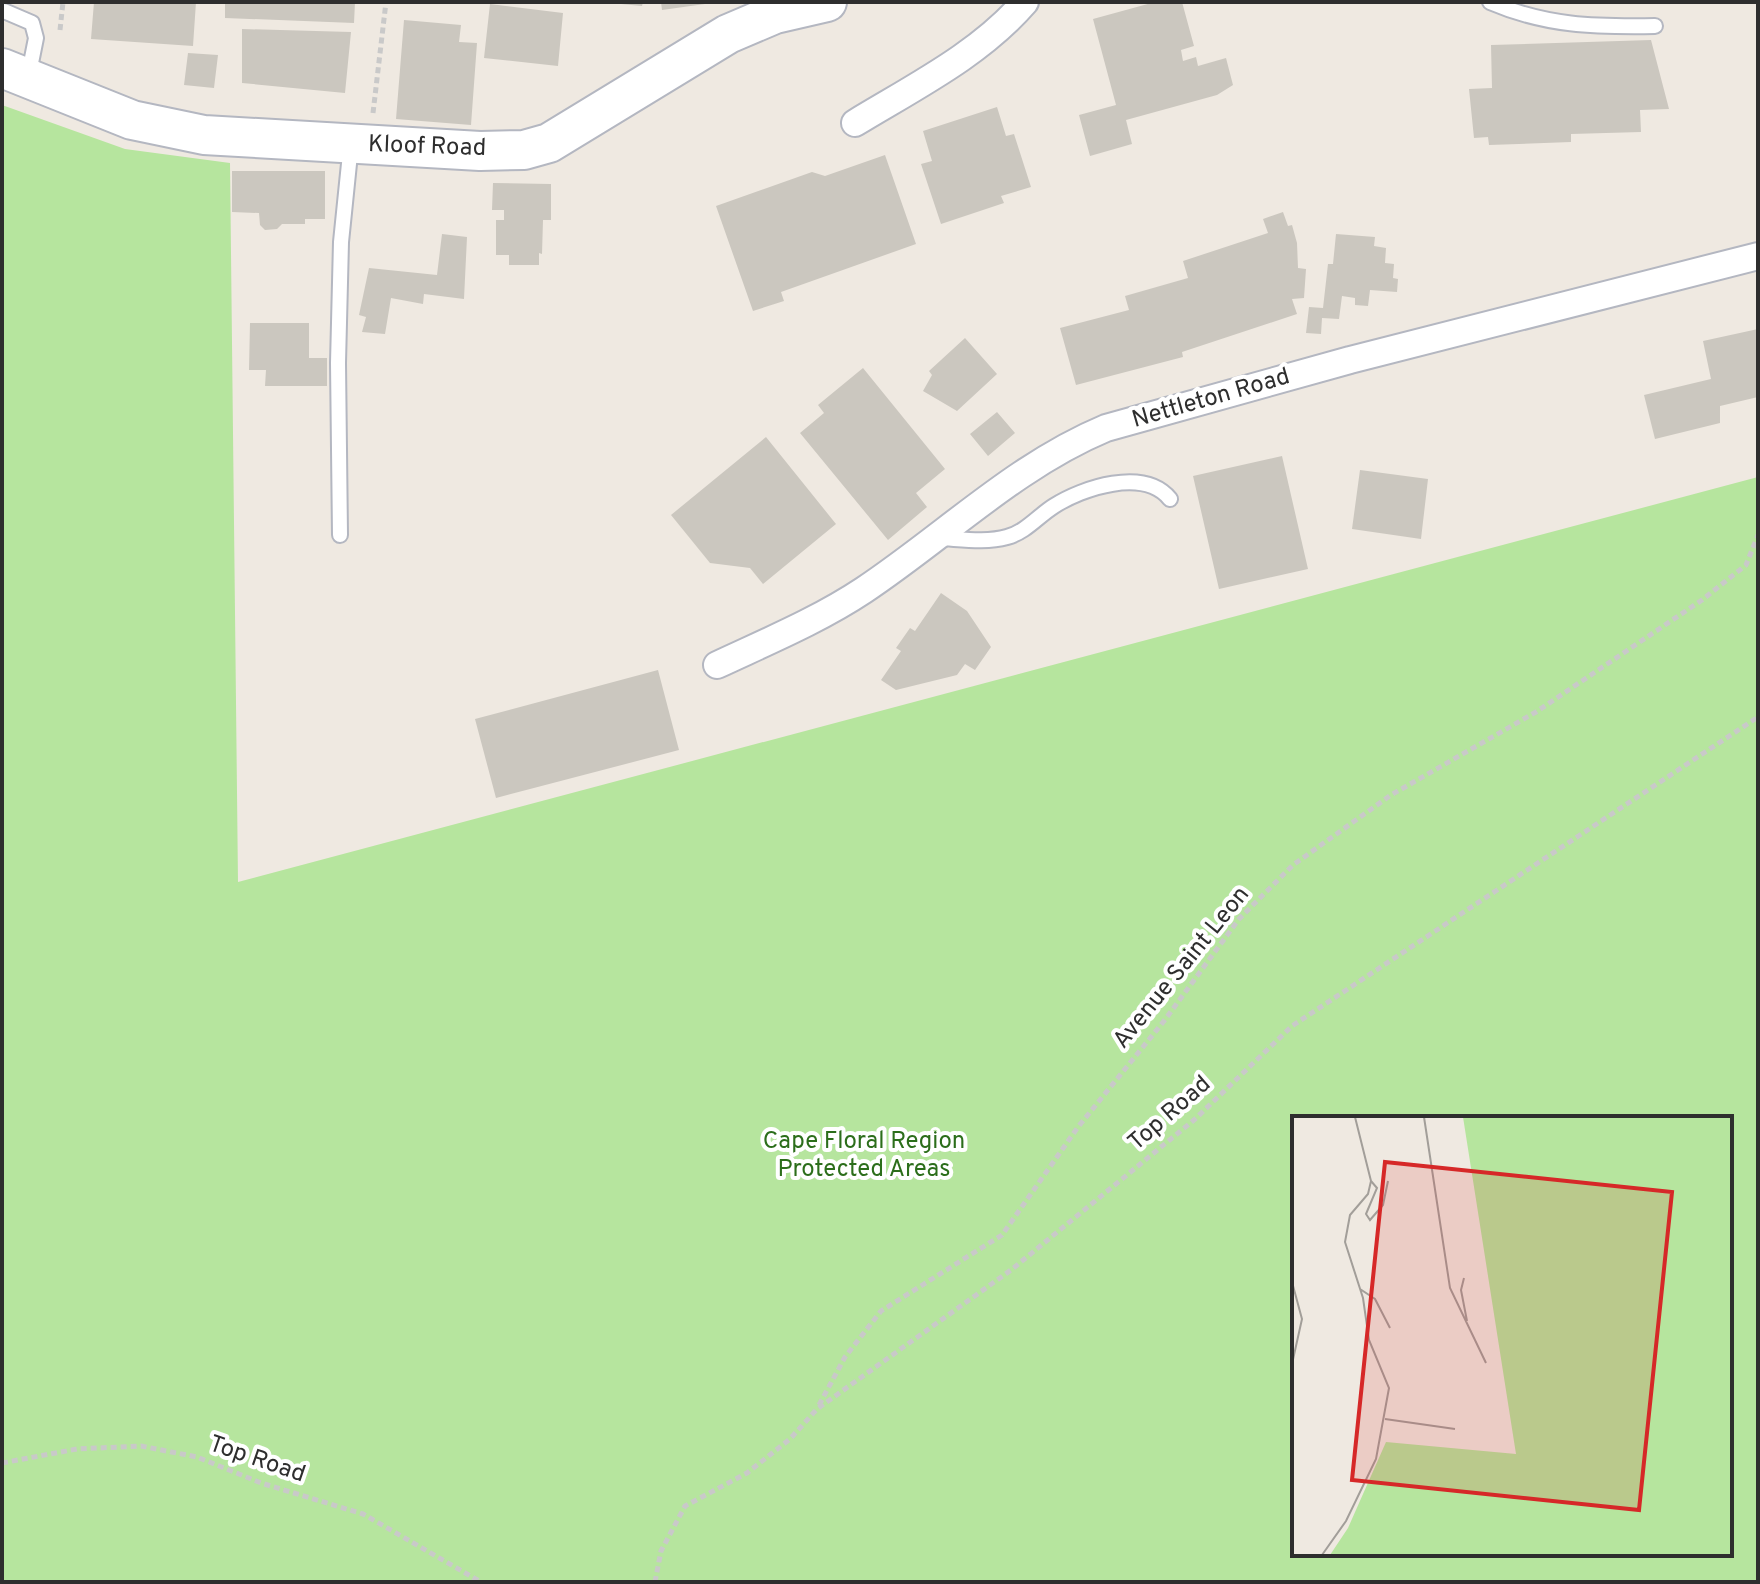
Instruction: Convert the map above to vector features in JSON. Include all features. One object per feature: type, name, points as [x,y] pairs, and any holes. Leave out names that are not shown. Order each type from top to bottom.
[{"type":"main road","name":"Kloof Road","points":[[15,73],[132,120],[204,135],[362,133],[480,151],[524,150],[549,143],[728,34],[775,14],[827,2]]},
{"type":"street","points":[[855,123],[974,50],[1005,25],[1025,2]]},
{"type":"street","name":"Nettleton Road","points":[[717,665],[862,592],[1028,468],[1071,443],[1106,428],[1350,360],[1758,256]]},
{"type":"lane","points":[[1490,2],[1521,15],[1563,25],[1655,26]]},
{"type":"lane","points":[[4,11],[32,23],[36,38],[15,73]]},
{"type":"lane","points":[[340,535],[341,242],[362,133]]},
{"type":"lane","points":[[934,538],[1007,537],[1022,531],[1067,499],[1102,486],[1145,484],[1159,488],[1170,499]]},
{"type":"path","points":[[362,133],[386,2]]},
{"type":"path","name":"Avenue Saint Leon","points":[[817,1409],[845,1357],[881,1311],[1002,1235],[1078,1127],[1164,1021],[1239,919],[1293,865],[1391,795],[1536,712],[1702,600],[1746,565],[1758,535]]},
{"type":"path","name":"Top Road","points":[[655,1582],[661,1551],[685,1506],[747,1473],[790,1439],[817,1409],[1011,1270],[1194,1120],[1292,1026],[1758,717]]},
{"type":"path","name":"Top Road","points":[[2,1463],[77,1449],[141,1446],[197,1457],[261,1483],[363,1514],[481,1582]]},
{"type":"green space","name":"Cape Floral Region Protected Areas","points":[[2,105],[125,149],[230,163],[238,882],[1758,477],[1758,1582],[2,1582]]},
{"type":"building","points":[[94,2],[196,2],[193,46],[91,39]]},
{"type":"building","points":[[225,2],[355,2],[354,23],[225,18]]},
{"type":"building","points":[[621,2],[643,2],[642,6]]},
{"type":"building","points":[[661,2],[705,2],[705,4],[662,10]]},
{"type":"building","points":[[1155,2],[1182,2],[1194,46],[1181,50],[1183,61],[1196,57],[1198,66],[1226,58],[1233,85],[1217,95],[1126,120],[1132,144],[1090,156],[1079,115],[1116,105],[1093,19]]},
{"type":"building","points":[[490,4],[563,13],[558,66],[484,58]]},
{"type":"building","points":[[404,20],[461,25],[459,42],[477,43],[471,125],[396,119]]},
{"type":"building","points":[[242,29],[351,32],[345,93],[242,83]]},
{"type":"building","points":[[1651,40],[1669,109],[1640,110],[1641,132],[1571,134],[1571,142],[1489,145],[1488,137],[1474,138],[1469,89],[1492,88],[1491,45]]},
{"type":"building","points":[[188,53],[218,55],[214,88],[184,85]]},
{"type":"building","points":[[997,107],[1006,136],[1014,134],[1031,187],[1001,196],[1004,203],[941,224],[921,164],[932,161],[923,131]]},
{"type":"building","points":[[885,155],[916,244],[781,292],[784,301],[753,311],[716,206],[812,172],[825,176]]},
{"type":"building","points":[[232,171],[325,171],[325,219],[305,219],[305,224],[282,224],[277,229],[265,230],[260,225],[259,213],[232,212]]},
{"type":"building","points":[[493,183],[551,184],[551,220],[543,220],[539,265],[509,265],[509,255],[496,255],[496,220],[504,220],[504,210],[492,210]]},
{"type":"building","points":[[1283,212],[1288,226],[1292,225],[1297,243],[1298,268],[1306,269],[1304,298],[1292,299],[1297,314],[1182,352],[1183,357],[1076,385],[1060,328],[1129,310],[1125,296],[1188,278],[1183,261],[1268,233],[1263,219]]},
{"type":"building","points":[[442,234],[467,237],[464,299],[424,294],[423,304],[391,298],[385,334],[362,332],[366,317],[359,315],[369,268],[437,275]]},
{"type":"building","points":[[1336,234],[1375,237],[1374,246],[1386,248],[1385,263],[1394,264],[1393,278],[1398,279],[1397,292],[1370,290],[1368,306],[1355,305],[1355,298],[1342,296],[1339,319],[1322,318],[1321,334],[1306,333],[1309,307],[1323,308],[1328,264],[1333,264]]},
{"type":"building","points":[[250,323],[309,323],[309,358],[327,358],[327,386],[265,386],[266,370],[249,370]]},
{"type":"building","points":[[1758,329],[1758,397],[1720,406],[1720,423],[1655,439],[1644,395],[1711,379],[1703,341]]},
{"type":"building","points":[[965,338],[997,374],[957,411],[923,391],[932,375],[929,371]]},
{"type":"building","points":[[863,368],[945,469],[916,493],[927,507],[888,540],[800,433],[824,413],[818,405]]},
{"type":"building","points":[[997,412],[1015,433],[988,456],[970,434]]},
{"type":"building","points":[[766,437],[836,524],[763,584],[750,568],[710,563],[671,515]]},
{"type":"building","points":[[1282,456],[1308,569],[1219,589],[1193,476]]},
{"type":"building","points":[[1360,470],[1428,479],[1421,539],[1352,529]]},
{"type":"building","points":[[941,593],[967,611],[991,647],[975,670],[965,664],[957,675],[896,690],[881,680],[901,651],[896,648],[910,628],[915,631]]},
{"type":"building","points":[[658,670],[679,750],[496,798],[475,719]]}]
